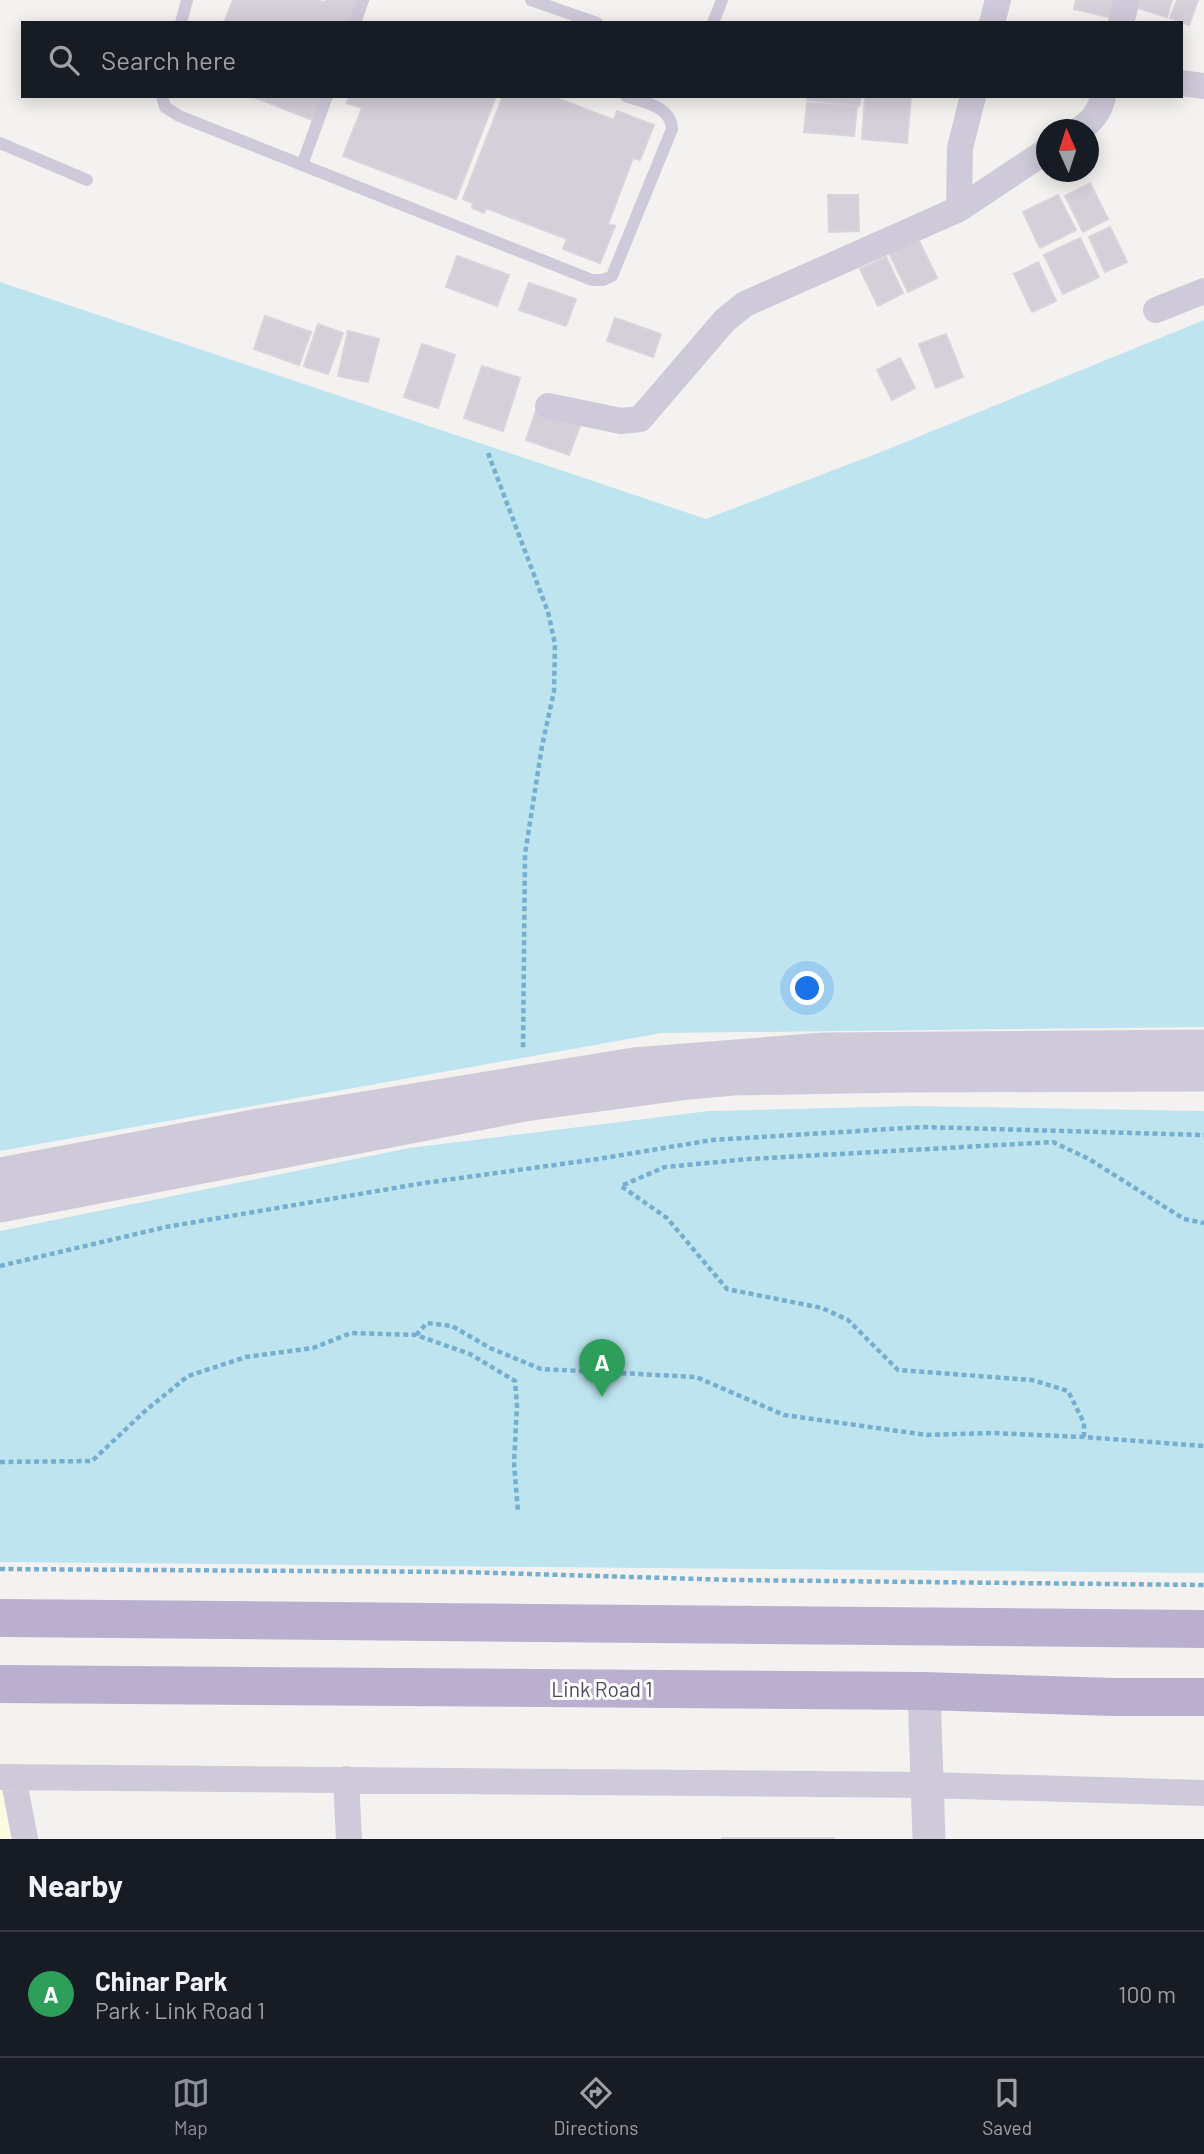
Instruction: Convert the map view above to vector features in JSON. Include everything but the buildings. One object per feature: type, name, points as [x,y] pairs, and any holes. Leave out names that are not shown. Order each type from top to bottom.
[{"type":"main road","points":[[0,1618],[1204,1629]]},
{"type":"main road","name":"Link Road 1","points":[[0,1684],[924,1691],[1204,1697]]},
{"type":"street","points":[[993,21],[998,0]]},
{"type":"street","points":[[1122,21],[1127,0]]},
{"type":"street","points":[[1183,83],[1204,86]]},
{"type":"street","points":[[959,209],[960,148],[972,98]]},
{"type":"street","points":[[1093,119],[1103,98]]},
{"type":"street","points":[[548,406],[621,421],[640,419],[725,320],[745,304],[959,209],[1036,158]]},
{"type":"street","points":[[1156,310],[1204,291]]},
{"type":"street","points":[[0,1174],[259,1125],[634,1064],[824,1049],[1204,1046]]},
{"type":"street","points":[[0,1206],[525,1105],[689,1083],[733,1079],[905,1076],[1204,1075]]},
{"type":"street","points":[[924,1691],[929,1839]]},
{"type":"street","points":[[25,1839],[6,1777],[926,1785],[1204,1793]]},
{"type":"street","points":[[346,1780],[349,1839]]},
{"type":"lane","points":[[182,21],[187,0]]},
{"type":"lane","points":[[356,21],[363,0]]},
{"type":"lane","points":[[531,0],[591,21]]},
{"type":"lane","points":[[714,21],[722,0]]},
{"type":"lane","points":[[163,98],[165,107],[179,116],[592,280],[603,280],[612,276],[673,130],[672,120],[664,110],[631,98]]},
{"type":"lane","points":[[302,165],[326,98]]},
{"type":"lane","points":[[0,143],[87,180]]},
{"type":"path","points":[[488,453],[548,612],[555,644],[554,691],[542,746],[525,855],[523,1082]]},
{"type":"path","points":[[0,1265],[178,1225],[424,1183],[712,1140],[923,1127],[1204,1135]]},
{"type":"path","points":[[1084,1437],[1084,1423],[1068,1391],[1032,1380],[898,1370],[848,1320],[822,1308],[727,1289],[667,1218],[621,1186],[665,1167],[811,1154],[1053,1142],[1089,1159],[1184,1219],[1204,1223]]},
{"type":"path","points":[[416,1335],[427,1323],[453,1326],[490,1348],[541,1369],[696,1377],[784,1415],[927,1435],[992,1433],[1204,1446]]},
{"type":"path","points":[[0,1462],[92,1461],[145,1410],[188,1376],[246,1357],[313,1348],[351,1334],[416,1335],[470,1354],[515,1381],[517,1406],[514,1463],[518,1511]]},
{"type":"path","points":[[0,1569],[463,1572],[734,1580],[1204,1586]]},
{"type":"shaded area","points":[[0,282],[706,519],[886,450],[1204,320],[1204,1027],[662,1033],[0,1151]]},
{"type":"shaded area","points":[[912,1106],[1204,1111],[1204,1573],[0,1562],[0,1231],[409,1148],[709,1111]]},
{"type":"shaded area","points":[[0,1786],[3,1786],[13,1839],[0,1839]]},
{"type":"place","name":"Chinar Park","points":[[602,1397]]}]
